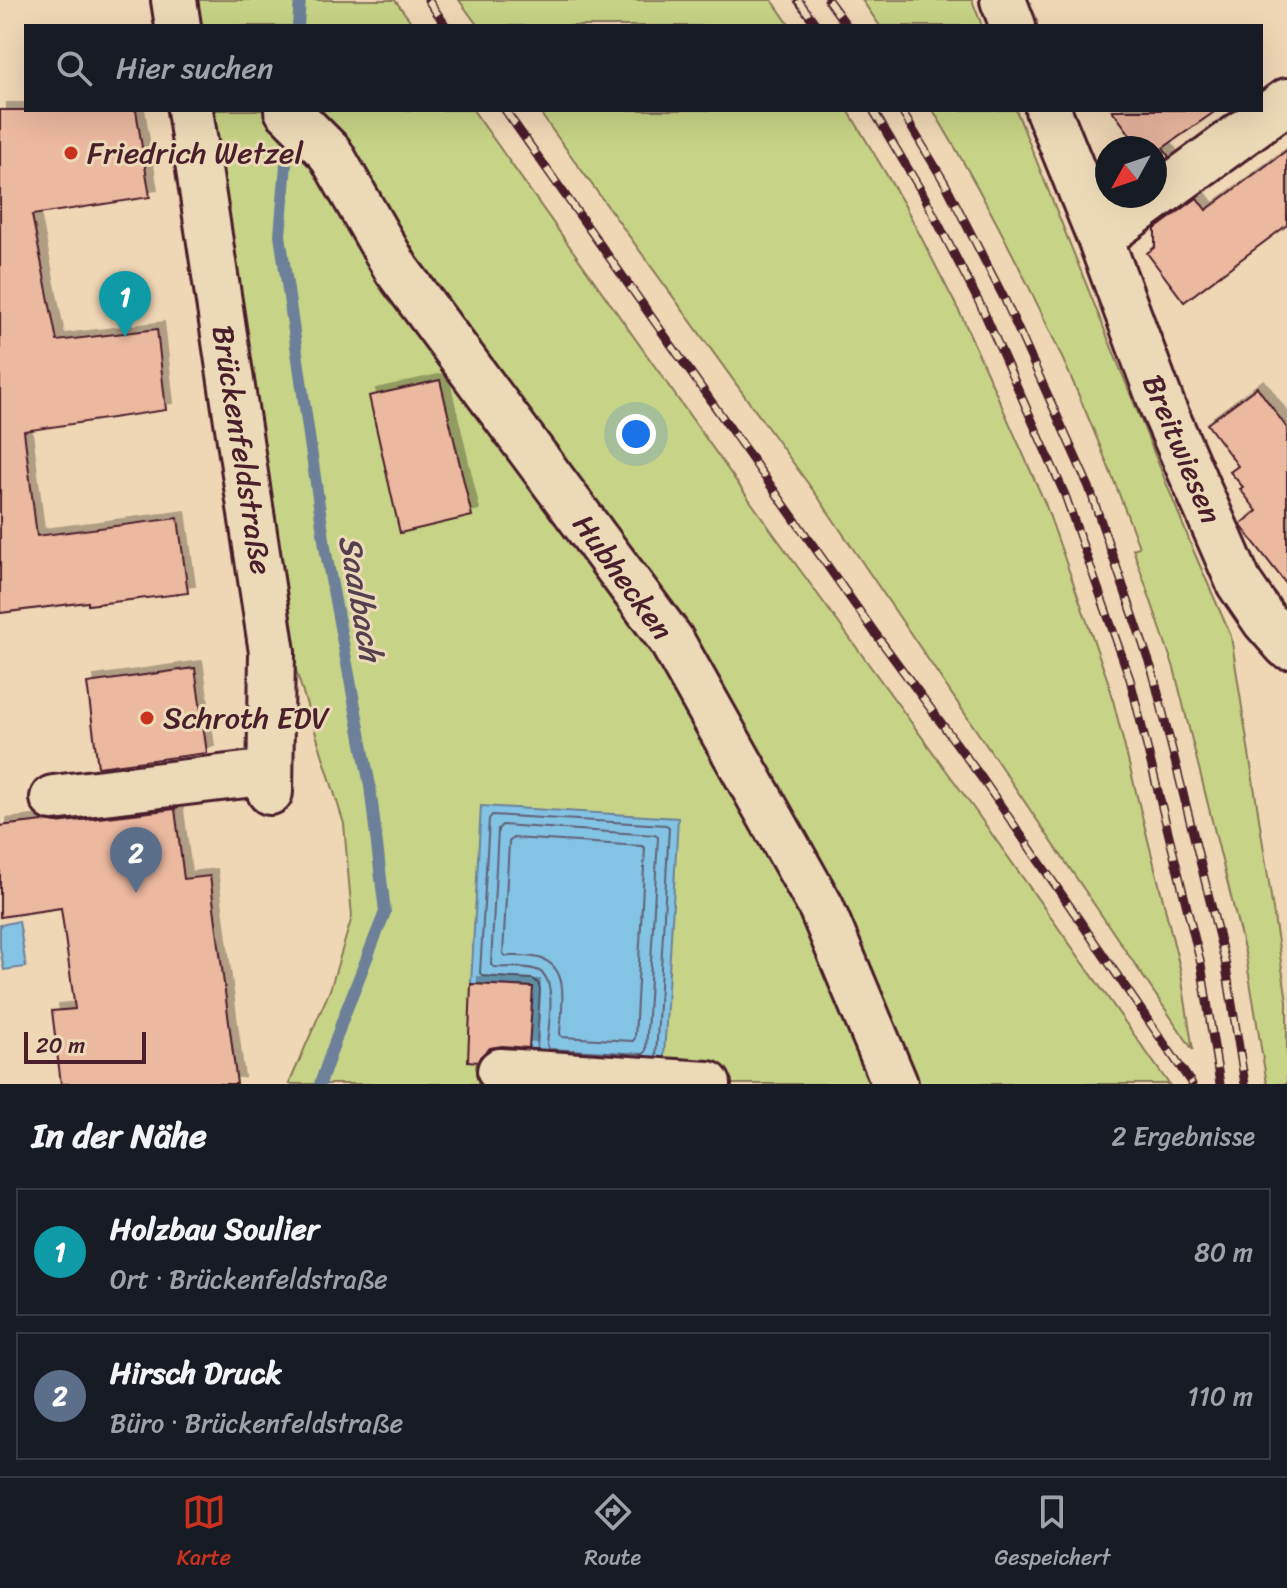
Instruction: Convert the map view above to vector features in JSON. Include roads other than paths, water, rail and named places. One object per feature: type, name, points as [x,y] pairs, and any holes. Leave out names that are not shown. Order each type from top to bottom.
[{"type":"street","points":[[1003,0],[1012,24]]},
{"type":"street","points":[[1100,238],[1287,101]]},
{"type":"street","name":"Brückenfeldstraße","points":[[53,798],[270,782],[272,652],[190,112]]},
{"type":"street","name":"Hubhecken","points":[[289,112],[330,153],[397,270],[671,640],[821,907],[895,1084]]},
{"type":"street","name":"Breitwiesen","points":[[1049,112],[1100,238],[1163,408],[1239,583],[1287,646]]},
{"type":"street","points":[[500,1071],[708,1084]]},
{"type":"water","points":[[481,806],[678,818],[663,1074],[528,1066],[532,987],[471,984]]},
{"type":"water","points":[[19,921],[26,967],[4,970],[0,925]]},
{"type":"waterway","name":"Saalbach","points":[[298,24],[300,0]]},
{"type":"waterway","name":"Saalbach","points":[[289,129],[280,235],[326,553],[370,786],[385,912],[320,1084]]},
{"type":"railway","points":[[428,0],[445,24]]},
{"type":"railway","points":[[798,0],[816,24]]},
{"type":"railway","points":[[828,0],[846,24]]},
{"type":"railway","points":[[506,112],[875,633],[981,777],[1192,1084]]},
{"type":"railway","points":[[874,112],[923,194],[983,310],[1065,495],[1130,679],[1201,964],[1220,1084]]},
{"type":"railway","points":[[902,112],[945,183],[1005,300],[1089,487],[1153,673],[1225,961],[1245,1084]]},
{"type":"place","name":"Friedrich Wetzel","points":[[71,153]]},
{"type":"place","name":"Holzbau Soulier","points":[[125,337]]},
{"type":"place","name":"Schroth EDV","points":[[147,718]]},
{"type":"place","name":"Hirsch Druck","points":[[136,893]]}]
